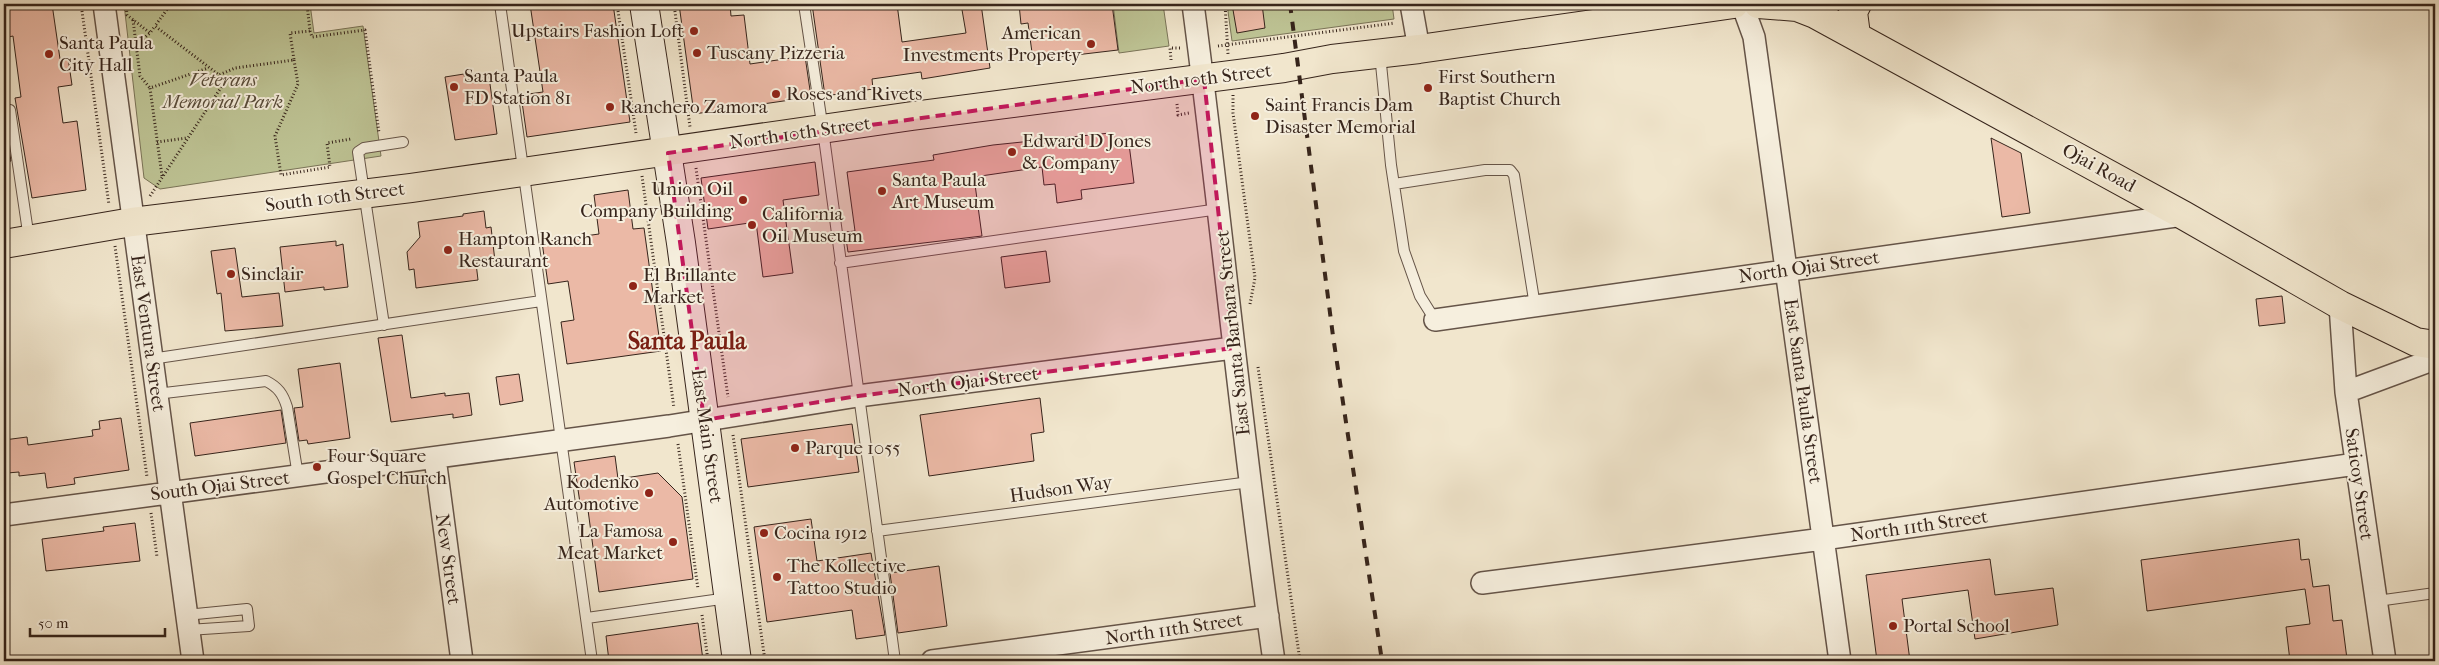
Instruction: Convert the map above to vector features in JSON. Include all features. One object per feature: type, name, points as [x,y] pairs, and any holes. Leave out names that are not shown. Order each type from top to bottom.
[{"type":"main road","name":"North 10th Street","points":[[681,151],[1006,104],[1204,79],[1734,4]]},
{"type":"main road","name":"Ojai Road","points":[[1758,4],[1797,7],[1815,14],[2183,215],[2340,305],[2416,342],[2435,345]]},
{"type":"main road","points":[[1856,36],[1853,12],[1857,4]]},
{"type":"main road","name":"South 10th Street","points":[[16,241],[132,222],[366,194],[681,151]]},
{"type":"street","name":"East Ventura Street","points":[[104,4],[192,661]]},
{"type":"street","name":"East Main Street","points":[[644,4],[681,151],[704,420],[737,661]]},
{"type":"street","name":"East Santa Barbara Street","points":[[1193,4],[1204,79],[1233,348],[1274,661]]},
{"type":"street","name":"East Santa Paula Street","points":[[1742,4],[1754,37],[1840,661]]},
{"type":"street","points":[[1403,9],[1418,49]]},
{"type":"street","name":"North Ojai Street","points":[[1435,320],[2183,215]]},
{"type":"street","name":"Saticoy Street","points":[[2340,305],[2346,392],[2385,661]]},
{"type":"street","name":"North Ojai Street","points":[[704,420],[858,396],[1233,348]]},
{"type":"street","points":[[2346,392],[2435,359]]},
{"type":"street","name":"South Ojai Street","points":[[4,515],[704,420]]},
{"type":"street","name":"New Street","points":[[435,458],[462,661]]},
{"type":"street","name":"North 11th Street","points":[[1482,584],[1823,540],[2356,464]]},
{"type":"street","name":"North 11th Street","points":[[932,661],[1268,616]]},
{"type":"lane","points":[[500,4],[523,172],[530,206],[592,661]]},
{"type":"lane","points":[[804,4],[823,130],[895,661]]},
{"type":"lane","points":[[1380,53],[1394,184],[1404,251],[1420,296],[1435,320]]},
{"type":"lane","points":[[4,111],[10,110],[16,241]]},
{"type":"lane","points":[[384,325],[366,194],[358,152],[360,149],[403,142]]},
{"type":"lane","points":[[1394,184],[1485,170],[1510,170],[1514,175],[1535,306]]},
{"type":"lane","points":[[840,263],[1219,209]]},
{"type":"lane","points":[[151,359],[542,301]]},
{"type":"lane","points":[[156,394],[266,382],[275,386],[284,396],[287,407],[298,476]]},
{"type":"lane","name":"Hudson Way","points":[[877,531],[1250,482]]},
{"type":"lane","points":[[2377,600],[2435,593]]},
{"type":"lane","points":[[587,618],[728,598]]},
{"type":"lane","points":[[248,609],[249,626],[187,623],[248,609]]},
{"type":"path","points":[[81,4],[108,198]]},
{"type":"path","points":[[126,4],[127,15],[150,33]]},
{"type":"path","points":[[136,45],[150,33],[172,4]]},
{"type":"path","points":[[307,4],[312,37],[365,30],[380,135],[371,136]]},
{"type":"path","points":[[617,4],[635,127]]},
{"type":"path","points":[[674,4],[681,151],[728,396]]},
{"type":"path","points":[[1226,4],[1228,54]]},
{"type":"path","points":[[1227,46],[1396,23],[1403,9]]},
{"type":"path","points":[[133,20],[140,76],[150,88],[162,176]]},
{"type":"path","points":[[150,194],[224,83],[219,76],[155,26]]},
{"type":"path","points":[[310,31],[290,33],[298,84],[275,136],[281,175],[330,167],[327,142],[353,139]]},
{"type":"path","points":[[219,76],[235,68],[294,60]]},
{"type":"path","points":[[150,88],[209,68]]},
{"type":"path","points":[[1234,97],[1233,113],[1255,278],[1250,312]]},
{"type":"path","points":[[157,142],[187,138]]},
{"type":"path","points":[[644,184],[673,401]]},
{"type":"path","points":[[115,250],[147,478]]},
{"type":"path","points":[[1257,361],[1300,661]]},
{"type":"path","points":[[734,437],[765,661],[760,661]]},
{"type":"path","points":[[679,446],[708,661]]},
{"type":"highlighted area","points":[[1204,79],[1233,348],[858,396],[704,420],[668,153]]},
{"type":"green space","name":"Veterans Memorial Park","points":[[124,4],[310,4],[314,33],[363,26],[381,156],[160,189],[144,178]]},
{"type":"green space","points":[[1113,4],[1163,4],[1169,46],[1119,53]]},
{"type":"green space","points":[[1227,4],[1392,4],[1394,19],[1232,41]]},
{"type":"building","points":[[4,4],[52,4],[60,59],[68,58],[72,85],[58,87],[63,123],[77,121],[86,190],[32,198],[15,98],[21,97],[13,36],[4,38]]},
{"type":"building","points":[[530,4],[613,4],[630,122],[527,137],[521,95],[543,92]]},
{"type":"building","points":[[679,4],[730,4],[731,16],[744,15],[750,64],[805,56],[811,97],[694,114]]},
{"type":"building","points":[[812,4],[897,4],[902,42],[966,33],[961,4],[981,4],[990,68],[922,79],[921,72],[872,79],[873,89],[825,96]]},
{"type":"building","points":[[1019,4],[1059,4],[1060,9],[1112,4],[1118,50],[1033,60],[1028,23],[1021,24]]},
{"type":"building","points":[[1232,4],[1262,4],[1265,28],[1237,33]]},
{"type":"building","points":[[464,74],[465,80],[489,77],[497,134],[455,140],[445,77]]},
{"type":"building","points":[[4,122],[11,161],[4,162]]},
{"type":"building","points":[[1110,133],[1112,147],[1129,144],[1134,183],[1081,190],[1082,199],[1057,203],[1055,184],[1044,185],[1042,167],[974,177],[982,236],[848,252],[845,232],[855,231],[847,172],[934,160],[933,155],[993,145]]},
{"type":"building","points":[[1991,138],[2021,153],[2030,213],[2002,217]]},
{"type":"building","name":"Union Oil Company Building","points":[[815,162],[819,195],[783,200],[793,273],[763,277],[756,222],[708,229],[701,178]]},
{"type":"building","points":[[628,190],[633,229],[644,228],[661,351],[567,364],[561,322],[574,320],[568,281],[548,284],[542,242],[599,234],[594,195]]},
{"type":"building","name":"Hampton Ranch Restaurant","points":[[484,211],[486,228],[491,227],[495,261],[476,263],[478,280],[416,288],[414,269],[409,270],[407,252],[420,237],[418,222]]},
{"type":"building","points":[[336,241],[336,246],[343,244],[348,287],[324,290],[324,287],[285,292],[280,247]]},
{"type":"building","points":[[235,248],[242,297],[279,293],[283,326],[225,331],[221,293],[217,294],[211,251]]},
{"type":"building","points":[[1046,251],[1050,282],[1005,288],[1001,257]]},
{"type":"building","points":[[2282,296],[2285,323],[2259,326],[2256,299]]},
{"type":"building","points":[[402,335],[411,398],[445,393],[445,396],[469,393],[472,415],[453,418],[453,414],[391,422],[378,338]]},
{"type":"building","points":[[340,363],[350,438],[308,444],[307,440],[299,441],[294,408],[303,407],[298,369]]},
{"type":"building","points":[[519,374],[523,401],[500,405],[496,377]]},
{"type":"building","points":[[1040,398],[1044,432],[1031,434],[1034,461],[929,476],[920,415]]},
{"type":"building","points":[[281,410],[286,443],[195,456],[190,423]]},
{"type":"building","points":[[121,418],[129,470],[74,478],[75,484],[47,488],[45,473],[19,476],[19,472],[7,473],[4,440],[27,437],[28,445],[93,436],[92,430],[100,429],[99,421]]},
{"type":"building","points":[[852,424],[859,472],[748,487],[741,439]]},
{"type":"building","points":[[615,456],[618,479],[658,473],[682,497],[693,579],[599,592],[588,510],[581,510],[574,462]]},
{"type":"building","points":[[811,519],[817,561],[871,553],[885,635],[856,639],[852,610],[767,622],[754,527]]},
{"type":"building","points":[[135,523],[140,561],[46,571],[42,539],[104,531],[103,527]]},
{"type":"building","points":[[2299,539],[2301,560],[2309,559],[2313,587],[2329,585],[2333,621],[2342,620],[2346,661],[2290,661],[2286,627],[2310,624],[2305,589],[2147,611],[2141,560]]},
{"type":"building","points":[[1990,559],[1995,595],[2053,588],[2058,625],[1975,639],[1968,590],[1902,599],[1910,661],[1877,661],[1866,575]]},
{"type":"building","points":[[939,566],[947,626],[898,633],[890,573]]},
{"type":"building","points":[[698,623],[703,660],[609,661],[606,636]]},
{"type":"railway","points":[[1290,4],[1333,336],[1382,661]]},
{"type":"place","name":"Upstairs Fashion Loft","points":[[694,31]]},
{"type":"place","name":"American Investments Property","points":[[1091,44]]},
{"type":"place","name":"Tuscany Pizzeria","points":[[697,53]]},
{"type":"place","name":"Santa Paula City Hall","points":[[49,54]]},
{"type":"place","name":"Santa Paula FD Station 81","points":[[454,87]]},
{"type":"place","name":"First Southern Baptist Church","points":[[1428,88]]},
{"type":"place","name":"Roses and Rivets","points":[[776,94]]},
{"type":"place","name":"Ranchero Zamora","points":[[610,107]]},
{"type":"place","name":"Saint Francis Dam Disaster Memorial","points":[[1255,116]]},
{"type":"place","name":"Edward D Jones & Company","points":[[1012,152]]},
{"type":"place","name":"Santa Paula Art Museum","points":[[882,191]]},
{"type":"place","name":"Union Oil Company Building","points":[[743,200]]},
{"type":"place","name":"California Oil Museum","points":[[752,225]]},
{"type":"place","name":"Hampton Ranch Restaurant","points":[[448,250]]},
{"type":"place","name":"Sinclair","points":[[231,274]]},
{"type":"place","name":"El Brillante Market","points":[[633,286]]},
{"type":"place","name":"Parque 1055","points":[[795,448]]},
{"type":"place","name":"Four Square Gospel Church","points":[[317,467]]},
{"type":"place","name":"Kodenko Automotive","points":[[649,493]]},
{"type":"place","name":"Cocina 1912","points":[[764,533]]},
{"type":"place","name":"La Famosa Meat Market","points":[[673,542]]},
{"type":"place","name":"The Kollective Tattoo Studio","points":[[777,577]]},
{"type":"place","name":"Portal School","points":[[1893,626]]},
{"type":"district","name":"Santa Paula","points":[[687,341]]}]
